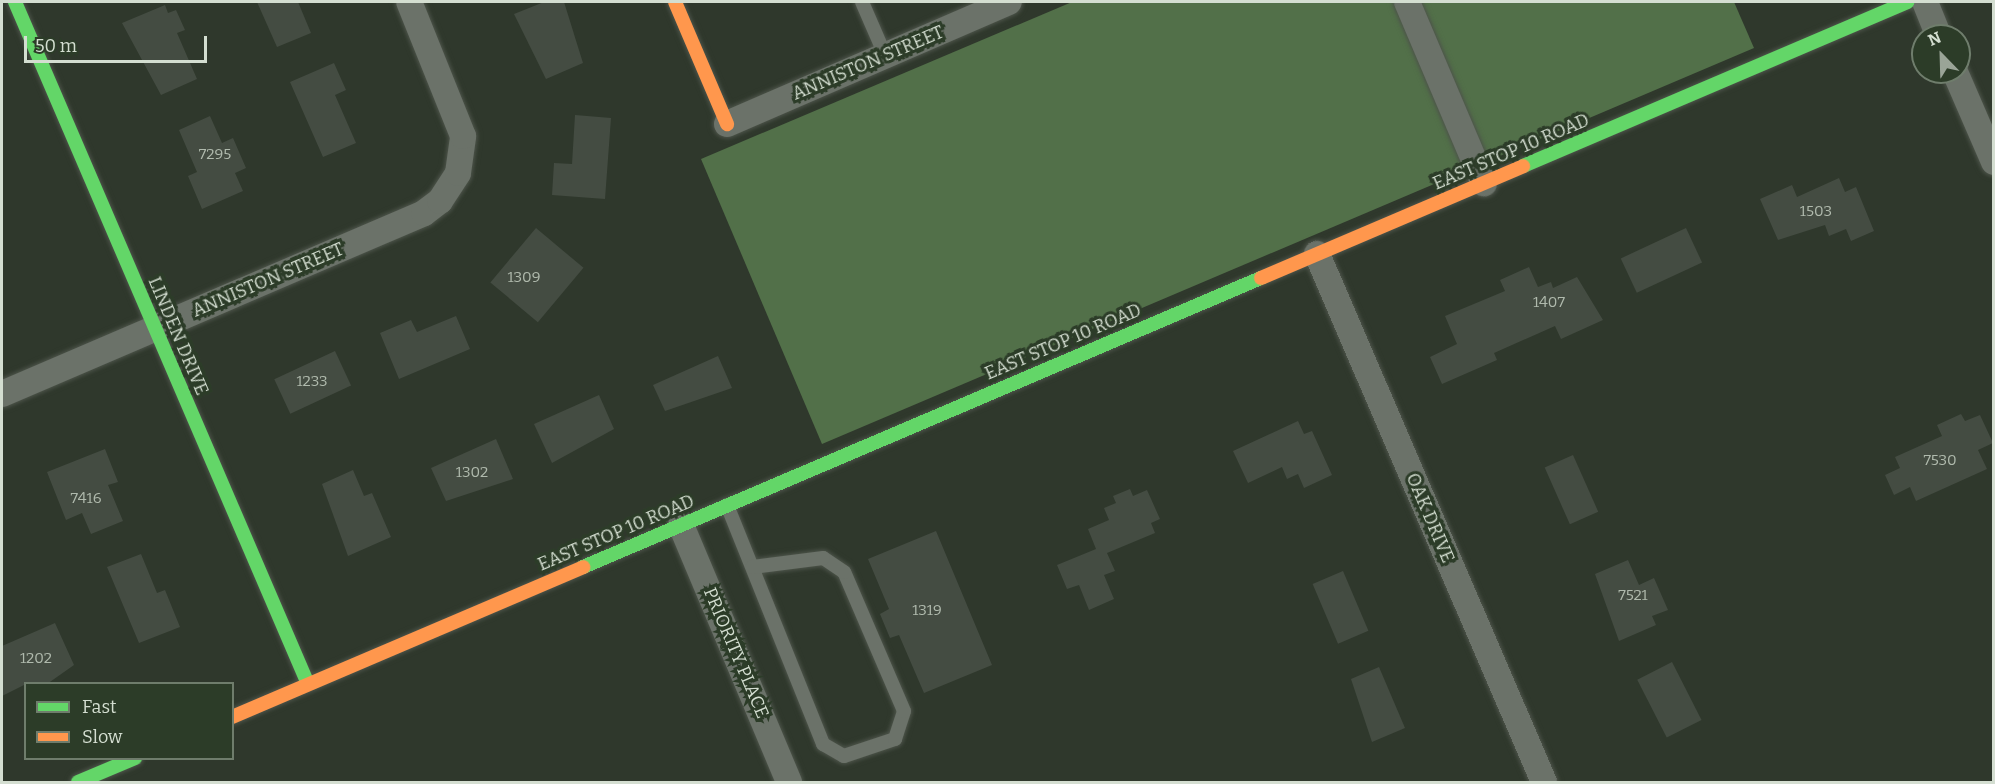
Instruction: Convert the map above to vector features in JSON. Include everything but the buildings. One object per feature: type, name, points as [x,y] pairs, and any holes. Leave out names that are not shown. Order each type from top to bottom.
[{"type":"street","name":"LINDEN DRIVE","points":[[15,2],[308,684]]},
{"type":"street","name":"ANNISTON STREET","points":[[2,394],[424,213],[455,178],[462,148],[460,123],[409,2]]},
{"type":"street","points":[[675,2],[727,124]]},
{"type":"street","name":"ANNISTON STREET","points":[[727,124],[885,55],[979,8],[1009,2]]},
{"type":"street","points":[[1407,2],[1484,183]]},
{"type":"street","name":"EAST STOP 10 ROAD","points":[[234,716],[1908,2]]},
{"type":"street","points":[[1924,2],[1934,24]]},
{"type":"street","points":[[1960,84],[1994,162]]},
{"type":"street","name":"OAK DRIVE","points":[[1317,254],[1544,783]]},
{"type":"street","name":"PRIORITY PLACE","points":[[681,525],[789,783]]},
{"type":"street","points":[[78,783],[133,760]]},
{"type":"lane","points":[[862,2],[885,55]]},
{"type":"lane","points":[[727,505],[823,744],[844,756],[895,739],[904,711],[844,572],[823,558],[753,567]]},
{"type":"green space","points":[[1072,2],[1734,2],[1754,48],[822,444],[701,159]]},
{"type":"traffic: fast","points":[[15,2],[308,684]]},
{"type":"traffic: fast","points":[[1523,166],[1908,2]]},
{"type":"traffic: fast","points":[[583,567],[1261,278]]},
{"type":"traffic: fast","points":[[78,782],[130,760]]},
{"type":"traffic: slow","points":[[675,2],[727,124]]},
{"type":"traffic: slow","points":[[1261,278],[1523,166]]},
{"type":"traffic: slow","points":[[234,716],[583,567]]}]
